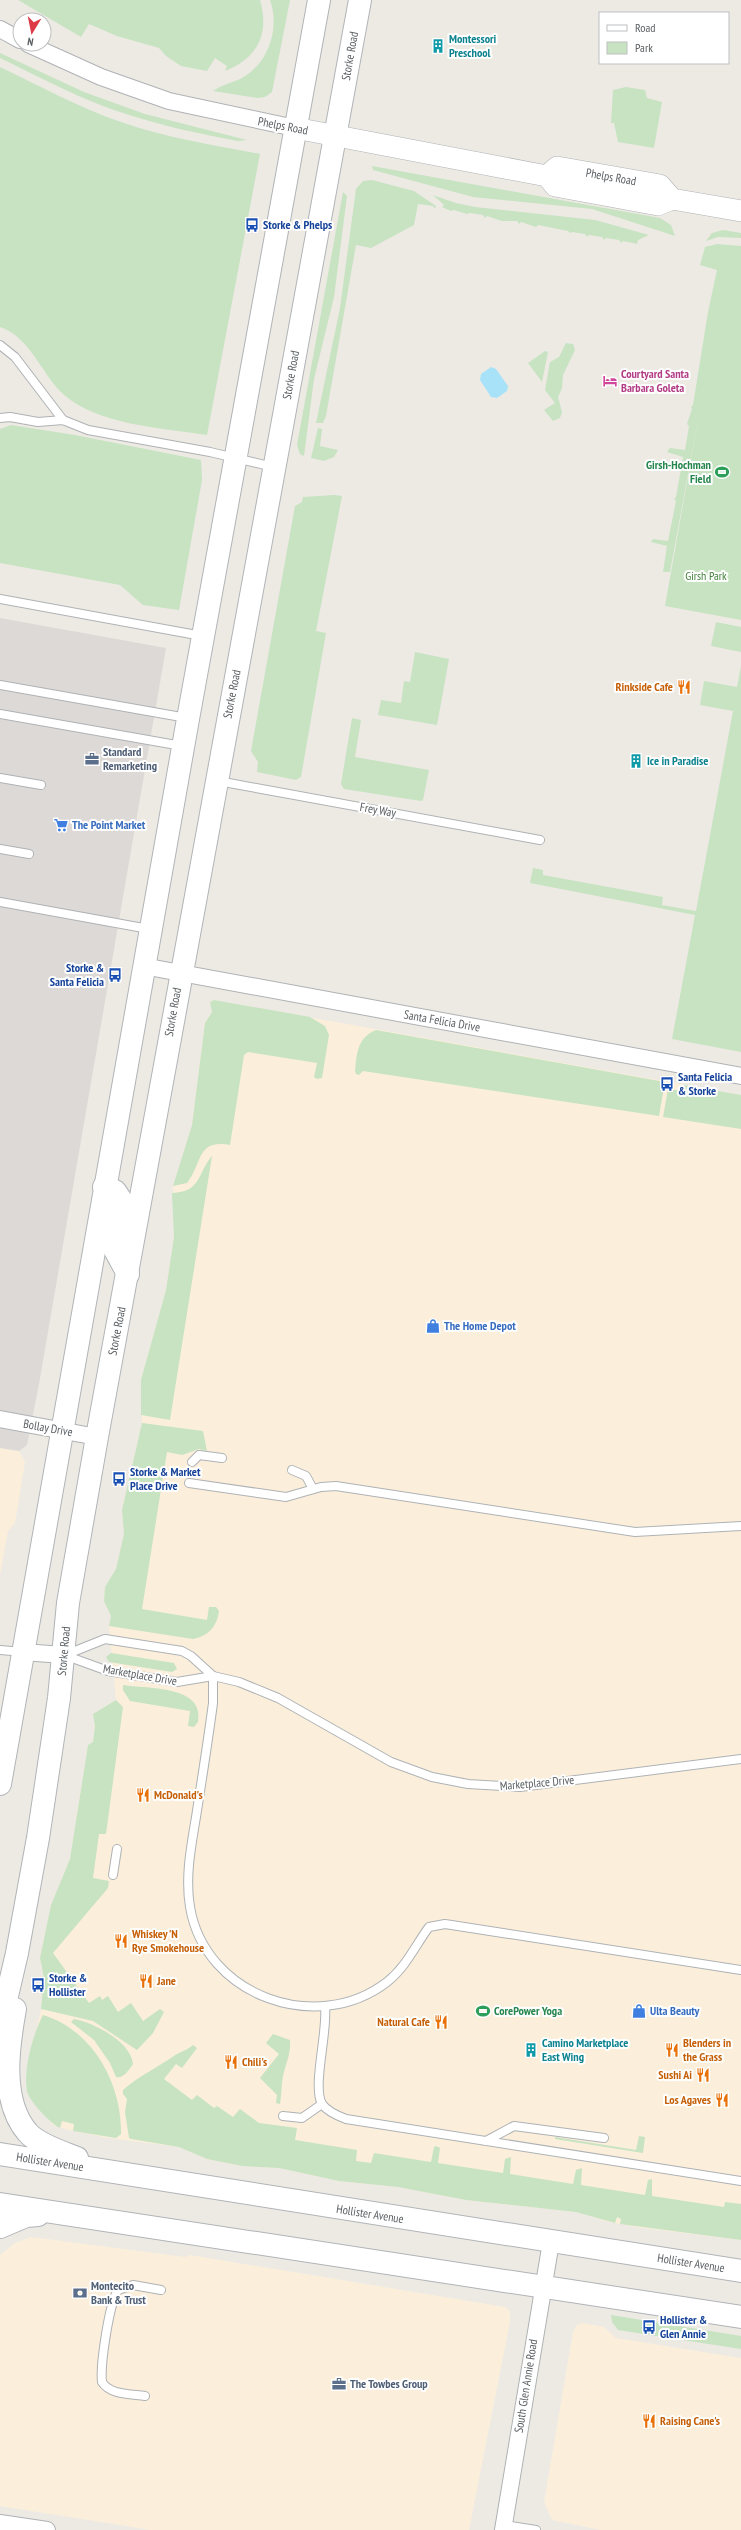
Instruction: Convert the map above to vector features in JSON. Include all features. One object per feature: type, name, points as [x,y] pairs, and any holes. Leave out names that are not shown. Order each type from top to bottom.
[{"type":"main road","points":[[0,1784],[202,636],[236,458],[319,0]]},
{"type":"main road","name":"Storke Road","points":[[0,2026],[17,1953],[38,1838],[59,1698],[68,1603],[96,1437],[128,1274],[180,972],[360,0]]},
{"type":"main road","points":[[104,1187],[114,1191],[121,1200],[115,1250],[128,1274]]},
{"type":"main road","points":[[17,1953],[20,1980],[8,2046],[8,2083],[20,2120],[29,2134],[57,2151],[96,2165],[138,2176]]},
{"type":"main road","name":"Hollister Avenue","points":[[0,2154],[741,2271]]},
{"type":"main road","points":[[0,2204],[741,2317]]},
{"type":"main road","points":[[0,2227],[26,2216],[66,2214]]},
{"type":"street","points":[[0,29],[12,36]]},
{"type":"street","name":"Phelps Road","points":[[46,52],[101,77],[168,101],[335,136],[547,176],[555,186],[658,205],[672,199],[741,211]]},
{"type":"street","name":"Santa Felicia Drive","points":[[143,966],[741,1076]]},
{"type":"street","name":"Bollay Drive","points":[[0,1419],[96,1437]]},
{"type":"street","points":[[23,1652],[63,1655]]},
{"type":"street","name":"South Glen Annie Road","points":[[503,2527],[550,2242]]},
{"type":"street","points":[[0,2523],[47,2530]]},
{"type":"lane","points":[[0,345],[15,357],[63,420]]},
{"type":"lane","points":[[0,418],[10,417],[38,422],[63,420],[88,430],[236,458],[274,467]]},
{"type":"lane","points":[[0,599],[202,636]]},
{"type":"lane","points":[[0,685],[188,718]]},
{"type":"lane","points":[[0,714],[183,746]]},
{"type":"lane","points":[[0,778],[40,785]]},
{"type":"lane","name":"Frey Way","points":[[216,781],[540,840]]},
{"type":"lane","points":[[0,849],[29,854]]},
{"type":"lane","points":[[0,902],[150,929]]},
{"type":"lane","points":[[192,1462],[199,1455],[222,1458]]},
{"type":"lane","points":[[292,1470],[306,1476],[313,1489]]},
{"type":"lane","points":[[189,1483],[279,1497],[293,1496],[313,1489],[336,1486],[635,1532],[741,1526]]},
{"type":"lane","name":"Marketplace Drive","points":[[63,1655],[98,1640],[112,1640],[182,1651],[191,1656],[213,1676]]},
{"type":"lane","points":[[0,1650],[23,1652]]},
{"type":"lane","name":"Marketplace Drive","points":[[63,1655],[108,1671],[177,1682],[213,1676],[239,1682],[278,1698],[391,1762],[432,1777],[468,1784],[520,1787],[741,1759]]},
{"type":"lane","points":[[213,1676],[213,1703],[188,1871],[190,1908],[194,1925],[210,1956],[229,1976],[243,1987],[274,2001],[297,2006],[325,2007],[355,1999],[386,1983],[406,1964],[430,1927],[445,1924],[741,1970]]},
{"type":"lane","points":[[113,1875],[117,1848]]},
{"type":"lane","points":[[325,2007],[327,2024],[318,2090],[322,2104],[335,2115],[346,2120],[741,2181]]},
{"type":"lane","points":[[283,2116],[302,2118],[322,2104]]},
{"type":"lane","points":[[486,2141],[514,2126],[604,2138]]},
{"type":"lane","points":[[145,2396],[113,2391],[106,2388],[102,2382],[108,2331],[114,2296],[118,2290],[133,2285],[161,2290]]},
{"type":"lane","points":[[503,2527],[536,2530]]},
{"type":"shaded area","points":[[0,618],[166,648],[39,1384],[27,1445],[19,1451],[0,1448]]},
{"type":"shaded area","points":[[214,1000],[741,1095],[741,2240],[642,2228],[609,2222],[576,2212],[466,2200],[398,2187],[339,2181],[279,2168],[242,2166],[207,2159],[179,2147],[108,2138],[60,2128],[52,2124],[27,2092],[28,2069],[41,2009],[44,1978],[40,1958],[51,1905],[70,1859],[88,1745],[93,1742],[95,1726],[93,1714],[116,1700],[109,1626],[111,1616],[104,1601],[105,1587],[116,1569],[124,1534],[122,1510],[142,1423],[141,1380],[166,1290],[174,1237],[173,1186],[192,1125],[205,1023],[212,1012],[210,1002]]},
{"type":"shaded area","points":[[0,1448],[19,1451],[25,1462],[15,1523],[8,1531],[0,1575]]},
{"type":"shaded area","points":[[31,2237],[185,2257],[190,2255],[505,2307],[510,2311],[510,2322],[469,2530],[151,2530],[0,2506],[0,2255],[15,2243]]},
{"type":"shaded area","points":[[583,2323],[604,2327],[616,2338],[741,2358],[741,2530],[601,2530],[552,2520],[544,2502],[573,2332],[577,2325]]},
{"type":"green space","points":[[18,0],[260,0],[263,13],[263,24],[262,34],[258,44],[253,52],[245,59],[236,66],[225,71],[227,66],[215,58],[207,71],[181,66],[166,56],[159,48],[117,36],[89,24],[81,37],[52,20],[52,12],[38,12]]},
{"type":"green space","points":[[270,0],[290,0],[272,92],[265,97],[258,98],[213,91],[242,78],[259,63],[265,54],[273,33],[273,11]]},
{"type":"green space","points":[[0,53],[84,92],[145,114],[247,140],[238,141],[210,136],[140,118],[110,108],[62,88],[0,58]]},
{"type":"green space","points":[[0,67],[75,103],[138,128],[173,137],[260,154],[207,435],[150,427],[111,419],[76,404],[62,393],[55,385],[19,338],[0,327]]},
{"type":"green space","points":[[626,87],[645,90],[647,98],[662,102],[654,148],[618,142],[614,123],[611,123],[613,90]]},
{"type":"green space","points":[[372,166],[660,218],[671,225],[675,236],[592,209],[473,197],[373,170]]},
{"type":"green space","points":[[372,180],[414,191],[436,206],[435,209],[433,206],[418,204],[414,225],[371,248],[356,245],[326,416],[323,423],[316,423],[340,308],[356,189],[363,181]]},
{"type":"green space","points":[[343,192],[347,196],[334,297],[314,379],[304,456],[300,454],[297,445]]},
{"type":"green space","points":[[433,195],[456,203],[475,207],[595,220],[649,235],[638,240],[637,244],[623,241],[621,243],[619,240],[606,238],[604,240],[602,237],[589,235],[587,237],[585,234],[570,233],[568,231],[538,225],[536,227],[521,222],[519,224],[517,221],[502,221],[487,216],[485,218],[483,215],[467,214],[454,210],[451,211],[442,207],[444,205]]},
{"type":"green space","points":[[723,230],[741,233],[741,238],[718,237],[706,241],[712,233]]},
{"type":"green space","name":"Girsh Park","points":[[717,244],[741,246],[741,620],[665,606],[700,409],[670,572],[663,572],[667,546],[651,542],[653,539],[668,541],[676,501],[674,499],[676,497],[683,457],[667,452],[670,448],[685,450],[689,426],[687,424],[692,409],[691,407],[693,405],[708,312],[717,270],[700,265],[705,247]]},
{"type":"green space","points":[[566,343],[573,344],[575,350],[563,375],[562,388],[558,397],[562,412],[560,418],[553,421],[544,410],[555,403],[545,390],[550,362],[559,357]]},
{"type":"green space","points":[[545,351],[548,352],[542,382],[528,363]]},
{"type":"green space","points":[[11,425],[75,435],[201,460],[202,480],[179,610],[143,605],[120,585],[0,563],[0,429]]},
{"type":"green space","points":[[318,428],[322,429],[320,446],[338,450],[334,457],[324,461],[311,458]]},
{"type":"green space","points":[[334,495],[342,496],[316,631],[326,633],[301,777],[296,780],[257,772],[258,762],[251,751],[295,506],[302,502],[303,497]]},
{"type":"green space","points":[[716,622],[741,627],[741,652],[711,646]]},
{"type":"green space","points":[[415,652],[449,659],[437,725],[378,715],[381,700],[401,703],[404,681],[410,682]]},
{"type":"green space","points":[[741,666],[741,1052],[672,1039],[695,915],[530,883],[533,868],[543,870],[543,875],[663,897],[662,905],[696,911],[733,711],[700,705],[704,681],[737,687]]},
{"type":"green space","points":[[352,718],[361,720],[355,757],[429,770],[423,800],[421,801],[344,789],[341,784]]},
{"type":"green space","points":[[214,1000],[310,1017],[325,1026],[329,1035],[322,1078],[317,1079],[314,1077],[317,1063],[248,1052],[244,1055],[230,1145],[219,1144],[206,1149],[187,1183],[173,1186],[192,1125],[205,1023],[212,1012],[210,1002]]},
{"type":"green space","points":[[376,1030],[665,1082],[659,1116],[363,1071],[359,1075],[356,1074],[355,1071],[359,1047],[365,1037]]},
{"type":"green space","points":[[684,1085],[741,1095],[741,1129],[663,1117],[668,1089],[683,1091]]},
{"type":"green space","points":[[212,1156],[170,1420],[141,1415],[141,1380],[166,1290],[174,1237],[172,1193],[182,1192],[194,1185]]},
{"type":"green space","points":[[142,1423],[203,1431],[207,1451],[199,1449],[182,1455],[167,1452],[142,1609],[207,1620],[209,1607],[216,1607],[219,1611],[214,1626],[208,1633],[199,1638],[193,1639],[109,1626],[111,1616],[104,1601],[105,1587],[116,1569],[124,1534],[122,1510]]},
{"type":"green space","points":[[111,1653],[174,1663],[177,1669],[172,1672],[109,1662],[106,1657]]},
{"type":"green space","points":[[123,1685],[160,1689],[184,1695],[193,1701],[198,1710],[198,1722],[194,1727],[188,1726],[190,1711],[130,1701],[123,1690]]},
{"type":"green space","points":[[116,1700],[123,1707],[106,1834],[99,1834],[93,1878],[109,1881],[108,1888],[53,1953],[89,2003],[100,1996],[102,2000],[108,1996],[118,2012],[131,2003],[143,2021],[160,2009],[164,2012],[153,2033],[137,2050],[93,2021],[41,2009],[44,1978],[40,1958],[51,1905],[70,1859],[88,1745],[93,1742],[95,1726],[93,1714]]},
{"type":"green space","points":[[43,2015],[61,2022],[76,2033],[90,2046],[101,2061],[110,2078],[120,2115],[121,2134],[116,2138],[73,2131],[74,2124],[62,2121],[60,2128],[51,2122],[41,2112],[29,2095],[27,2091],[26,2073],[32,2042]]},
{"type":"green space","points":[[74,2019],[101,2029],[119,2041],[126,2048],[131,2056],[133,2064],[126,2074],[121,2077],[116,2077],[110,2063],[94,2040],[71,2022]]},
{"type":"green space","points":[[273,2034],[290,2040],[289,2052],[282,2080],[280,2104],[276,2103],[277,2095],[260,2078],[279,2054],[266,2043]]},
{"type":"green space","points":[[193,2045],[197,2048],[182,2068],[176,2064],[164,2079],[192,2100],[197,2095],[214,2108],[217,2106],[233,2117],[240,2109],[259,2123],[297,2128],[295,2140],[357,2150],[356,2161],[371,2163],[374,2153],[431,2162],[434,2147],[436,2146],[440,2148],[438,2163],[503,2173],[505,2159],[511,2157],[510,2174],[573,2184],[576,2170],[582,2168],[581,2185],[645,2195],[648,2180],[652,2179],[652,2196],[724,2207],[725,2202],[741,2204],[741,2240],[620,2224],[621,2219],[617,2217],[615,2223],[576,2212],[466,2200],[398,2187],[339,2181],[279,2168],[242,2166],[207,2159],[179,2147],[129,2138],[125,2112],[127,2099],[123,2094],[123,2090],[142,2076]]},
{"type":"green space","points":[[639,2136],[645,2137],[643,2153],[555,2139],[555,2137],[636,2150]]},
{"type":"green space","points":[[611,2315],[741,2336],[741,2349],[618,2330],[612,2322]]},
{"type":"water","points":[[491,367],[496,369],[508,386],[507,391],[497,398],[491,397],[480,380],[481,374]]},
{"type":"place","name":"Montessori Preschool","points":[[438,46]]},
{"type":"place","name":"Storke & Phelps","points":[[252,225]]},
{"type":"place","name":"Courtyard Santa Barbara Goleta","points":[[610,381]]},
{"type":"place","name":"Girsh-Hochman Field","points":[[722,472]]},
{"type":"place","name":"Rinkside Cafe","points":[[684,687]]},
{"type":"place","name":"Standard Remarketing","points":[[92,759]]},
{"type":"place","name":"Ice in Paradise","points":[[636,761]]},
{"type":"place","name":"The Point Market","points":[[61,825]]},
{"type":"place","name":"Storke & Santa Felicia","points":[[115,975]]},
{"type":"place","name":"Santa Felicia & Storke","points":[[667,1084]]},
{"type":"place","name":"The Home Depot","points":[[433,1326]]},
{"type":"place","name":"Storke & Market Place Drive","points":[[119,1479]]},
{"type":"place","name":"McDonald's","points":[[143,1795]]},
{"type":"place","name":"Whiskey 'N Rye Smokehouse","points":[[121,1941]]},
{"type":"place","name":"Jane","points":[[146,1981]]},
{"type":"place","name":"Storke & Hollister","points":[[38,1985]]},
{"type":"place","name":"CorePower Yoga","points":[[483,2011]]},
{"type":"place","name":"Ulta Beauty","points":[[639,2011]]},
{"type":"place","name":"Natural Cafe","points":[[441,2022]]},
{"type":"place","name":"Camino Marketplace East Wing","points":[[531,2050]]},
{"type":"place","name":"Blenders in the Grass","points":[[672,2050]]},
{"type":"place","name":"Chili's","points":[[231,2062]]},
{"type":"place","name":"Sushi Ai","points":[[703,2075]]},
{"type":"place","name":"Los Agaves","points":[[722,2100]]},
{"type":"place","name":"Montecito Bank & Trust","points":[[80,2293]]},
{"type":"place","name":"Hollister & Glen Annie","points":[[649,2327]]},
{"type":"place","name":"The Towbes Group","points":[[339,2384]]},
{"type":"place","name":"Raising Cane's","points":[[649,2421]]}]
